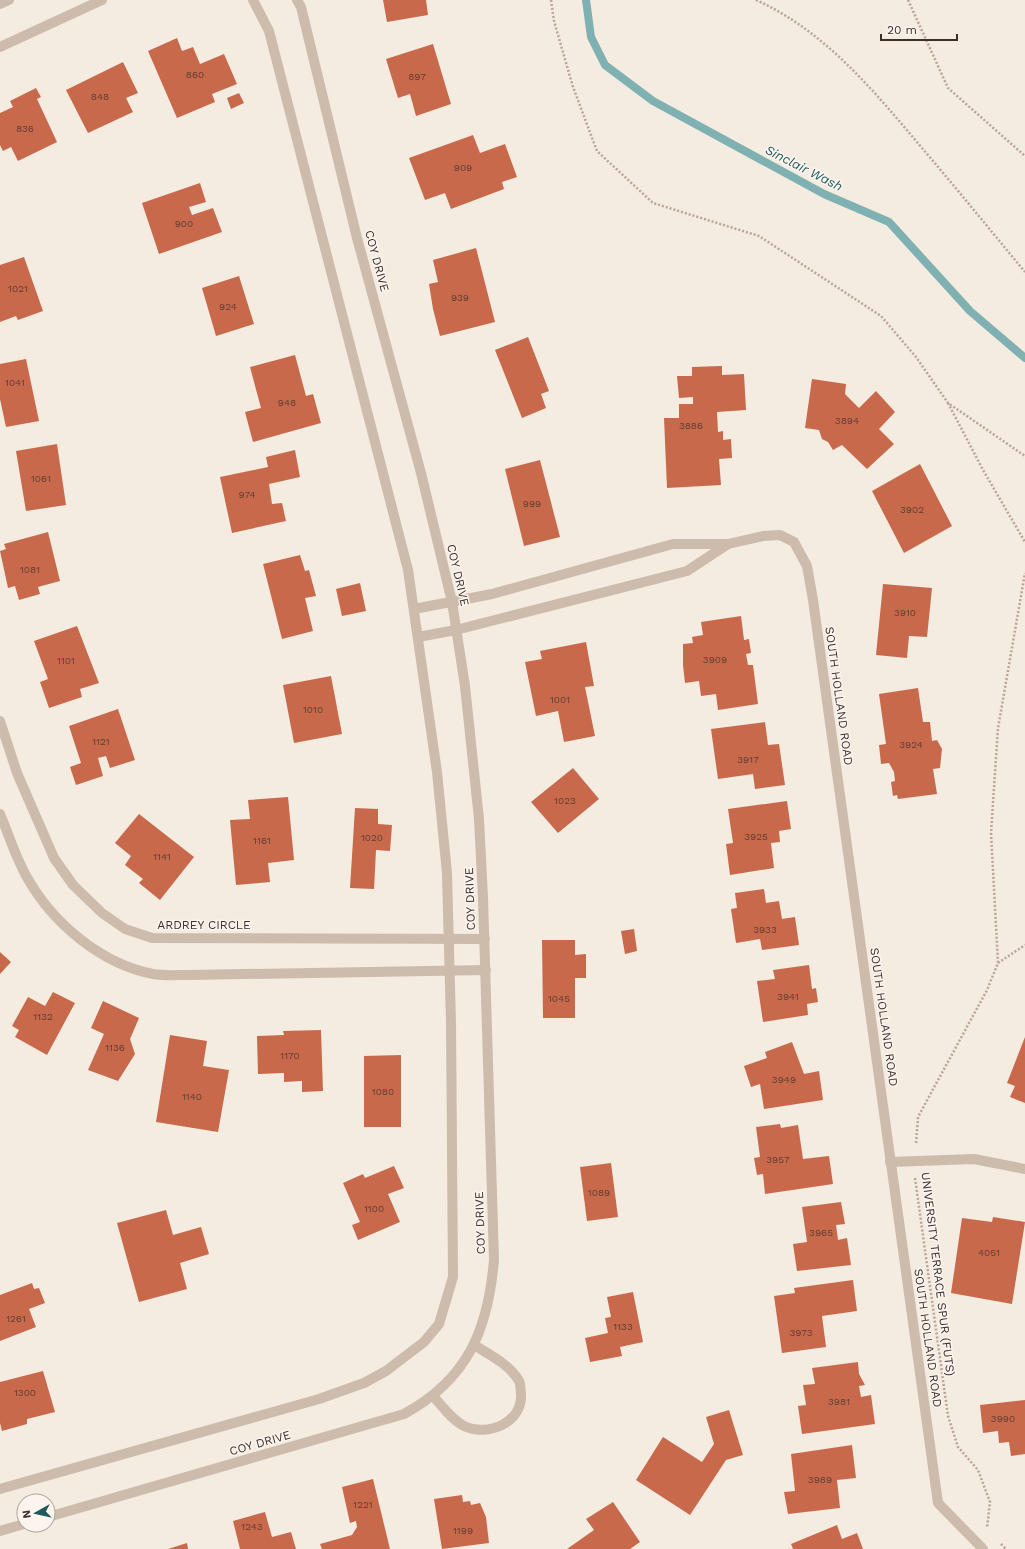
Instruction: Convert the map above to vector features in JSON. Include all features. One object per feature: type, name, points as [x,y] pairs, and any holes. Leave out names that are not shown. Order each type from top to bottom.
[{"type":"street","points":[[0,4],[9,0]]},
{"type":"street","points":[[0,47],[102,0]]},
{"type":"street","name":"COY DRIVE","points":[[0,1489],[319,1399],[364,1382],[380,1374],[406,1357],[424,1342],[439,1324],[453,1277],[447,873],[437,772],[408,570],[269,31],[253,0]]},
{"type":"street","name":"COY DRIVE","points":[[56,1515],[375,1424],[404,1414],[433,1396],[444,1387],[459,1370],[474,1345],[492,1288],[494,1260],[485,939],[479,818],[465,686],[452,602],[421,473],[357,238],[297,0]]},
{"type":"street","name":"SOUTH HOLLAND ROAD","points":[[414,609],[492,594],[673,544],[728,544],[763,536],[780,535],[794,542],[807,566],[938,1503],[983,1549]]},
{"type":"street","name":"SOUTH HOLLAND ROAD","points":[[418,638],[456,630],[687,571],[728,544]]},
{"type":"street","name":"ARDREY CIRCLE","points":[[0,721],[17,773],[54,858],[73,885],[102,913],[125,929],[152,938],[485,939]]},
{"type":"street","points":[[0,814],[28,878],[53,914],[100,953],[126,966],[154,974],[189,975],[486,970]]},
{"type":"street","points":[[890,1162],[915,1160],[974,1160],[1025,1169]]},
{"type":"street","points":[[433,1396],[448,1413],[463,1426],[483,1431],[498,1427],[515,1417],[521,1400],[520,1382],[507,1366],[474,1345]]},
{"type":"street","points":[[0,1531],[16,1526]]},
{"type":"path","points":[[551,0],[554,21],[573,86],[597,151],[653,203],[759,236],[881,316],[916,357],[948,402],[983,470],[1025,542]]},
{"type":"path","points":[[756,0],[777,10],[817,36],[875,93],[1025,272]]},
{"type":"path","points":[[908,0],[948,88],[1025,156]]},
{"type":"path","points":[[948,402],[1025,456]]},
{"type":"path","name":"UNIVERSITY TERRACE SPUR (FUTS)","points":[[987,1529],[990,1502],[978,1470],[958,1446],[948,1416],[916,1186],[915,1160],[918,1117],[987,990],[998,963],[991,833],[998,728],[1025,573]]},
{"type":"path","points":[[998,963],[1025,945]]},
{"type":"path","points":[[996,1539],[1006,1549]]},
{"type":"building","points":[[383,0],[426,0],[428,15],[387,22]]},
{"type":"building","points":[[177,38],[182,51],[193,47],[200,64],[224,54],[237,84],[212,94],[215,102],[177,118],[148,51]]},
{"type":"building","points":[[433,44],[451,104],[416,116],[410,94],[398,98],[386,59]]},
{"type":"building","points":[[123,62],[138,93],[126,98],[133,112],[88,133],[66,90]]},
{"type":"building","points":[[36,88],[41,97],[37,99],[57,142],[18,161],[11,147],[3,151],[0,145],[0,113],[13,107],[10,101]]},
{"type":"building","points":[[239,93],[244,103],[231,109],[227,98]]},
{"type":"building","points":[[473,135],[480,153],[505,144],[517,177],[502,182],[504,189],[451,209],[445,193],[425,200],[409,158]]},
{"type":"building","points":[[200,183],[206,202],[189,207],[192,215],[213,208],[222,232],[159,254],[142,203]]},
{"type":"building","points":[[476,248],[495,322],[440,336],[433,309],[429,284],[438,282],[433,260]]},
{"type":"building","points":[[24,257],[43,311],[18,320],[16,316],[0,322],[0,265]]},
{"type":"building","points":[[239,276],[254,324],[216,336],[202,288]]},
{"type":"building","points":[[528,337],[549,391],[541,394],[546,408],[522,418],[495,350]]},
{"type":"building","points":[[295,355],[306,396],[313,394],[321,423],[253,442],[245,412],[261,408],[250,367]]},
{"type":"building","points":[[26,359],[39,421],[6,427],[0,399],[0,364]]},
{"type":"building","points":[[722,366],[722,375],[744,374],[746,410],[717,412],[718,432],[723,431],[723,440],[731,439],[732,458],[719,459],[721,485],[667,488],[664,418],[679,418],[679,404],[693,404],[693,397],[679,398],[677,376],[692,376],[692,367]]},
{"type":"building","points":[[812,379],[846,384],[845,394],[859,408],[876,391],[895,412],[879,429],[894,444],[867,469],[842,445],[833,450],[828,442],[822,439],[819,430],[805,428]]},
{"type":"building","points":[[57,444],[66,505],[26,511],[16,451]]},
{"type":"building","points":[[295,450],[300,477],[269,484],[272,504],[282,503],[286,521],[232,533],[220,477],[268,467],[266,457]]},
{"type":"building","points":[[540,460],[560,537],[524,546],[505,469]]},
{"type":"building","points":[[920,464],[952,526],[904,553],[872,491]]},
{"type":"building","points":[[48,532],[60,581],[38,587],[40,594],[19,600],[15,586],[8,588],[0,551],[6,549],[4,544]]},
{"type":"building","points":[[300,555],[305,571],[309,570],[316,596],[305,598],[313,631],[282,639],[263,564]]},
{"type":"building","points":[[360,583],[366,611],[342,616],[336,589]]},
{"type":"building","points":[[883,584],[932,588],[927,637],[909,636],[907,658],[876,655]]},
{"type":"building","points":[[741,616],[744,640],[749,639],[751,653],[746,654],[748,665],[753,665],[758,704],[718,710],[716,694],[701,696],[699,681],[685,683],[683,644],[693,643],[692,637],[703,635],[701,622]]},
{"type":"building","points":[[77,626],[99,683],[80,689],[82,697],[49,708],[40,682],[48,679],[34,641]]},
{"type":"building","points":[[586,642],[594,686],[585,687],[595,736],[564,742],[558,711],[536,716],[525,662],[542,659],[540,651]]},
{"type":"building","points":[[331,676],[342,734],[294,743],[283,685]]},
{"type":"building","points":[[918,688],[923,722],[930,722],[932,741],[937,740],[942,749],[940,768],[933,769],[937,794],[898,799],[897,795],[893,796],[891,782],[895,781],[894,772],[889,763],[881,764],[879,745],[886,744],[879,694]]},
{"type":"building","points":[[118,709],[135,760],[110,768],[106,756],[98,758],[103,776],[76,785],[70,767],[81,763],[69,726]]},
{"type":"building","points":[[765,722],[768,745],[779,744],[785,785],[755,789],[753,774],[718,779],[711,729]]},
{"type":"building","points":[[573,768],[599,799],[558,833],[531,802]]},
{"type":"building","points":[[288,797],[294,860],[268,863],[270,882],[236,885],[230,820],[250,819],[248,800]]},
{"type":"building","points":[[787,801],[791,829],[779,831],[780,842],[771,843],[774,868],[730,875],[726,844],[733,843],[728,809]]},
{"type":"building","points":[[355,808],[378,809],[378,824],[392,825],[390,851],[376,850],[374,889],[350,888]]},
{"type":"building","points":[[139,814],[194,857],[160,900],[139,883],[143,879],[125,865],[131,856],[115,843]]},
{"type":"building","points":[[764,889],[766,903],[779,901],[782,919],[795,917],[799,945],[762,950],[760,939],[736,943],[731,909],[737,908],[735,893]]},
{"type":"building","points":[[634,929],[637,951],[625,954],[621,931]]},
{"type":"building","points":[[542,940],[575,940],[575,955],[586,954],[586,978],[575,978],[575,1018],[543,1018]]},
{"type":"building","points":[[0,952],[11,962],[0,974]]},
{"type":"building","points":[[809,965],[812,989],[816,988],[818,1002],[807,1004],[808,1015],[763,1022],[757,981],[775,979],[773,970]]},
{"type":"building","points":[[53,992],[75,1003],[47,1055],[15,1037],[19,1030],[12,1026],[28,997],[45,1006]]},
{"type":"building","points":[[103,1001],[139,1018],[130,1039],[135,1054],[118,1081],[88,1070],[104,1034],[91,1028]]},
{"type":"building","points":[[321,1030],[323,1091],[302,1092],[302,1081],[284,1082],[284,1073],[258,1074],[257,1036],[284,1035],[283,1031]]},
{"type":"building","points":[[170,1035],[207,1041],[203,1066],[229,1070],[218,1132],[156,1122]]},
{"type":"building","points":[[1025,1037],[1025,1103],[1010,1097],[1015,1086],[1007,1083]]},
{"type":"building","points":[[792,1042],[804,1074],[819,1071],[823,1100],[764,1109],[760,1084],[751,1087],[744,1066],[767,1058],[765,1052]]},
{"type":"building","points":[[401,1055],[401,1127],[364,1127],[364,1056]]},
{"type":"building","points":[[780,1124],[781,1128],[798,1125],[803,1159],[829,1156],[833,1184],[765,1194],[763,1174],[757,1175],[754,1158],[760,1157],[756,1127]]},
{"type":"building","points":[[611,1163],[618,1217],[587,1221],[580,1167]]},
{"type":"building","points":[[394,1166],[404,1188],[388,1194],[400,1222],[358,1240],[352,1225],[360,1222],[343,1183],[363,1174],[365,1178]]},
{"type":"building","points":[[841,1202],[845,1224],[836,1225],[838,1240],[847,1238],[851,1265],[797,1271],[793,1244],[807,1242],[802,1207]]},
{"type":"building","points":[[166,1210],[173,1235],[201,1227],[209,1254],[180,1263],[187,1289],[139,1302],[117,1223]]},
{"type":"building","points":[[993,1217],[1025,1222],[1012,1304],[951,1293],[962,1218],[992,1222]]},
{"type":"building","points":[[853,1280],[857,1311],[822,1316],[826,1347],[782,1353],[774,1296],[795,1293],[794,1288]]},
{"type":"building","points":[[32,1283],[34,1289],[39,1288],[45,1303],[29,1309],[36,1327],[0,1341],[0,1295]]},
{"type":"building","points":[[633,1292],[643,1342],[620,1347],[622,1356],[590,1362],[585,1338],[608,1333],[605,1318],[611,1317],[607,1297]]},
{"type":"building","points":[[858,1362],[859,1374],[865,1385],[859,1386],[861,1397],[871,1395],[875,1424],[802,1434],[798,1406],[806,1405],[803,1385],[815,1384],[812,1368]]},
{"type":"building","points":[[43,1371],[55,1412],[27,1419],[27,1424],[2,1431],[0,1423],[0,1382]]},
{"type":"building","points":[[1025,1400],[1025,1454],[1011,1456],[1009,1442],[999,1443],[998,1431],[983,1433],[980,1405]]},
{"type":"building","points":[[729,1410],[743,1455],[726,1460],[690,1515],[636,1480],[663,1437],[702,1462],[714,1444],[706,1417]]},
{"type":"building","points":[[852,1445],[856,1478],[837,1480],[840,1508],[788,1514],[784,1492],[795,1491],[791,1454]]},
{"type":"building","points":[[373,1479],[390,1549],[322,1549],[320,1544],[352,1535],[357,1527],[356,1521],[350,1523],[342,1487]]},
{"type":"building","points":[[462,1495],[463,1502],[470,1501],[471,1505],[480,1503],[486,1517],[489,1543],[442,1549],[434,1499]]},
{"type":"building","points":[[613,1502],[640,1542],[630,1549],[567,1549],[594,1530],[586,1519]]},
{"type":"building","points":[[265,1512],[272,1537],[291,1532],[296,1549],[240,1549],[233,1521]]},
{"type":"building","points":[[837,1525],[842,1539],[857,1533],[863,1549],[793,1549],[791,1544]]},
{"type":"building","points":[[187,1543],[188,1549],[168,1549]]},
{"type":"waterway","name":"Sinclair Wash","points":[[586,0],[591,37],[605,65],[653,101],[824,194],[889,222],[970,311],[1025,358]]}]
